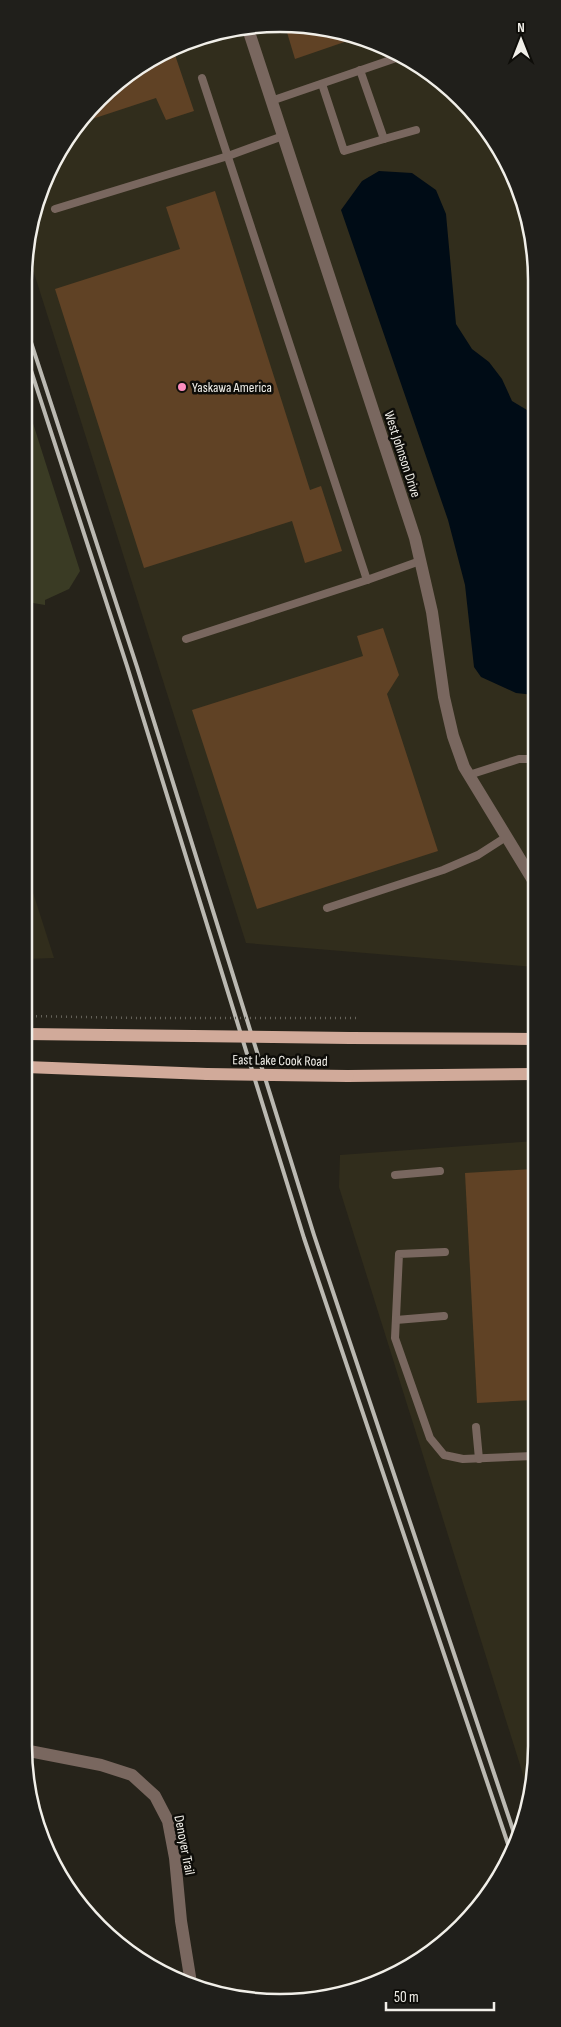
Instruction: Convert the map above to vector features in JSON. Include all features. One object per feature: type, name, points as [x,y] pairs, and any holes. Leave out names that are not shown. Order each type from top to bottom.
[{"type":"main road","name":"East Lake Cook Road","points":[[32,1034],[528,1039]]},
{"type":"main road","name":"East Lake Cook Road","points":[[32,1067],[207,1074],[348,1076],[528,1074]]},
{"type":"street","name":"West Johnson Drive","points":[[250,35],[412,529],[432,612],[444,697],[453,736],[464,768],[528,872]]},
{"type":"street","name":"Denoyer Trail","points":[[32,1752],[101,1765],[132,1775],[155,1796],[168,1821],[175,1858],[181,1922],[190,1977]]},
{"type":"lane","points":[[271,101],[392,59]]},
{"type":"lane","points":[[360,70],[384,139]]},
{"type":"lane","points":[[202,78],[367,580]]},
{"type":"lane","points":[[322,84],[344,150],[416,130]]},
{"type":"lane","points":[[55,209],[228,156],[283,136]]},
{"type":"lane","points":[[186,640],[420,562]]},
{"type":"lane","points":[[469,775],[519,759],[528,759]]},
{"type":"lane","points":[[327,908],[443,870],[478,855],[506,837]]},
{"type":"lane","points":[[395,1175],[440,1171]]},
{"type":"lane","points":[[445,1252],[399,1254],[395,1338],[430,1438],[444,1455],[463,1459],[528,1456]]},
{"type":"lane","points":[[396,1320],[444,1316]]},
{"type":"lane","points":[[476,1427],[480,1458]]},
{"type":"path","points":[[32,1016],[358,1018]]},
{"type":"shaded area","points":[[280,32],[329,37],[345,41],[375,51],[418,74],[456,105],[487,143],[510,186],[520,216],[528,264],[528,966],[246,943],[33,269],[37,232],[51,186],[74,143],[105,105],[143,74],[186,51],[232,37]]},
{"type":"shaded area","points":[[379,171],[412,173],[436,190],[446,214],[456,324],[472,349],[489,362],[502,379],[512,401],[528,411],[528,694],[516,693],[481,677],[474,667],[465,585],[448,520],[341,210],[362,181]]},
{"type":"shaded area","points":[[32,890],[54,958],[32,959]]},
{"type":"shaded area","points":[[528,1141],[528,1763],[526,1783],[339,1187],[340,1155]]},
{"type":"green space","points":[[32,420],[80,571],[69,589],[45,600],[45,605],[32,603]]},
{"type":"building","points":[[287,32],[329,37],[346,41],[295,59]]},
{"type":"building","points":[[175,56],[194,111],[166,120],[156,98],[93,119],[117,94],[143,74]]},
{"type":"building","name":"Yaskawa America","points":[[215,191],[310,490],[321,486],[342,551],[305,563],[292,521],[144,568],[55,289],[180,249],[166,207]]},
{"type":"building","points":[[383,628],[399,675],[387,694],[438,851],[257,909],[192,710],[363,656],[357,636]]},
{"type":"building","points":[[528,1169],[528,1400],[477,1403],[465,1173]]},
{"type":"railway","points":[[32,345],[137,667],[314,1235],[513,1831]]},
{"type":"railway","points":[[32,373],[127,666],[304,1238],[508,1845]]},
{"type":"place","name":"Yaskawa America","points":[[182,387]]}]
